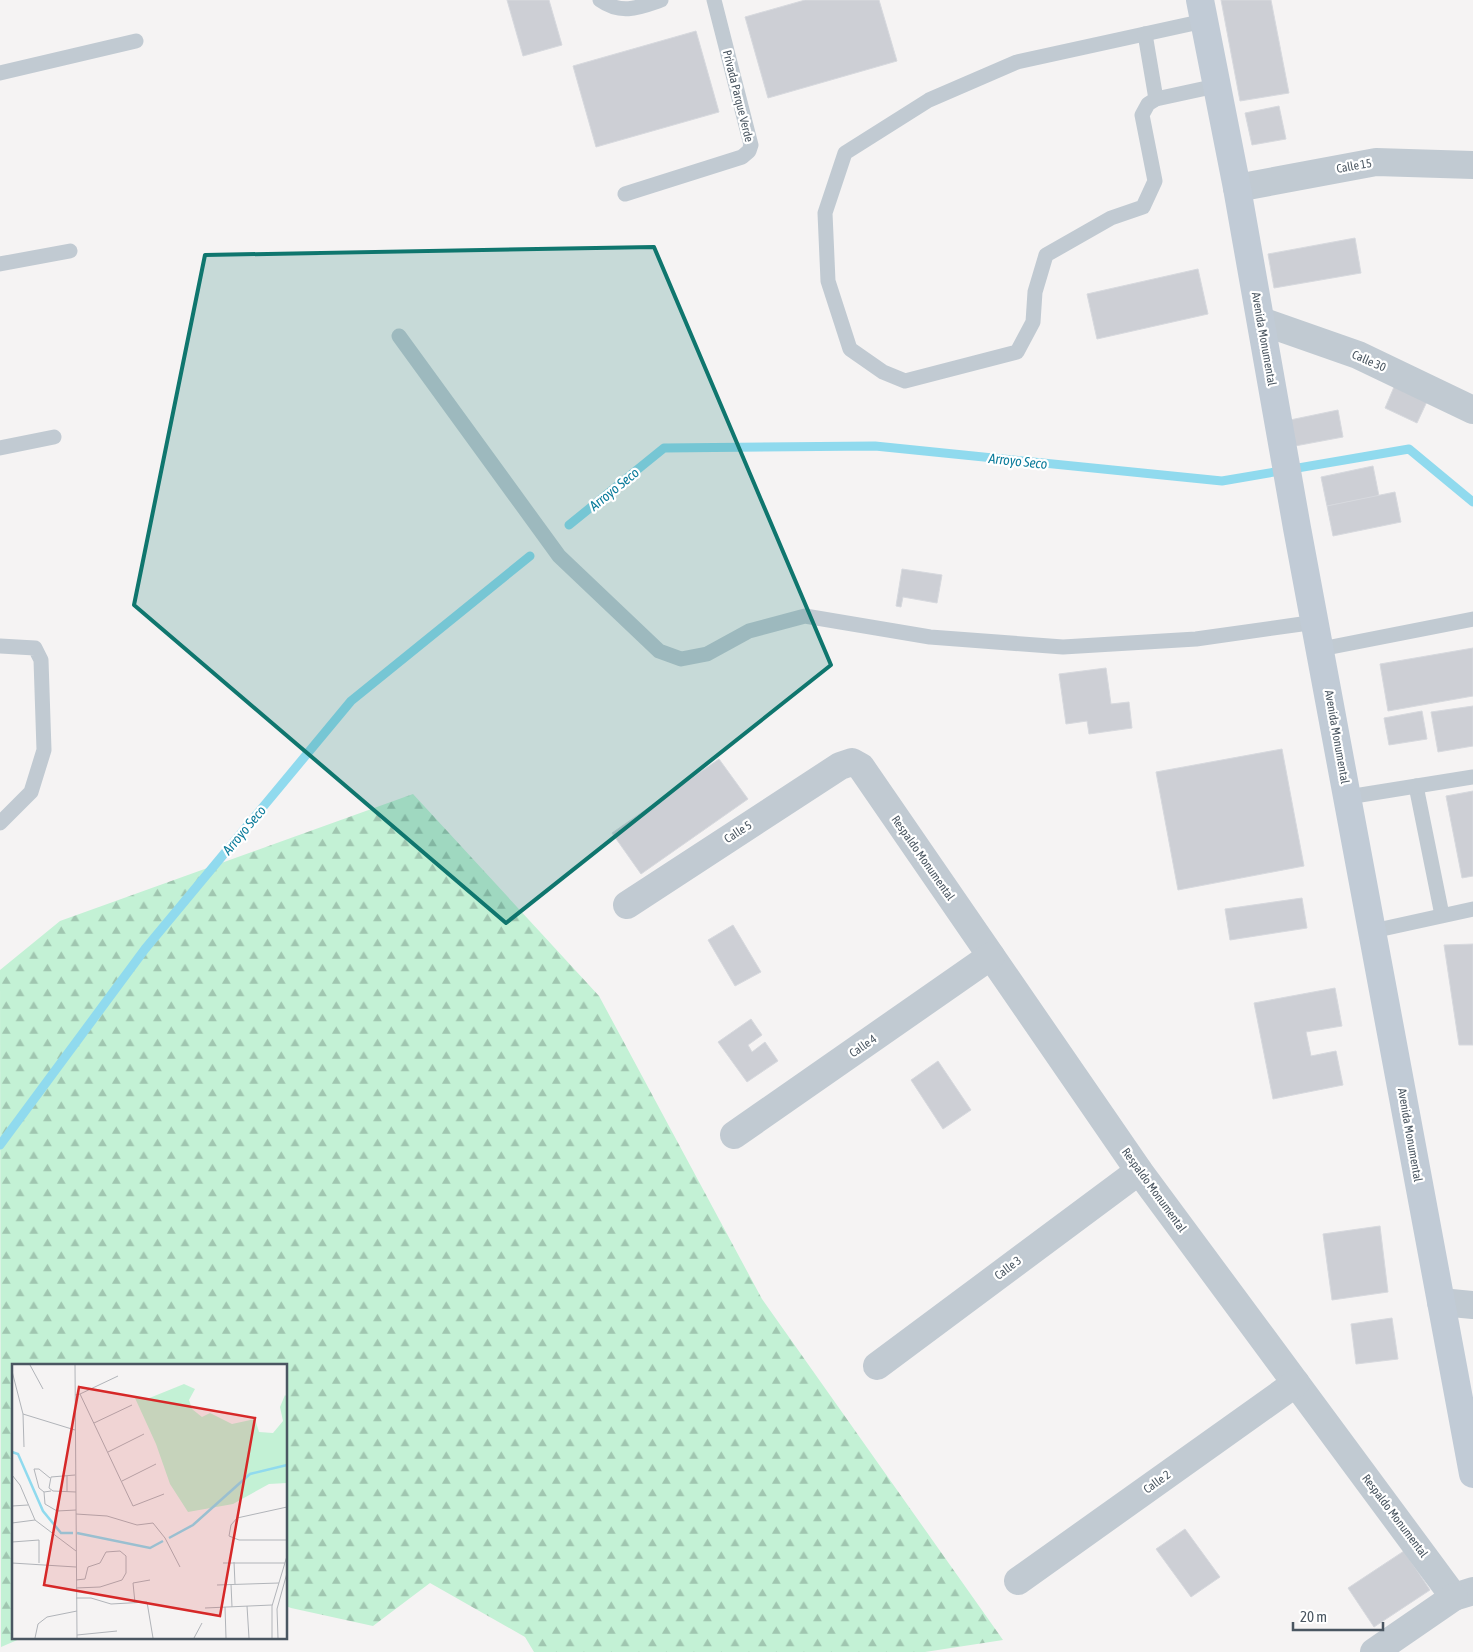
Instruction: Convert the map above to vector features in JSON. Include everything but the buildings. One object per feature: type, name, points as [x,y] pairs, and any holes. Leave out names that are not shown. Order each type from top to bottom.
[{"type":"main road","name":"Avenida Monumental","points":[[1202,11],[1237,188],[1297,528],[1473,1474]]},
{"type":"street","name":"Calle 15","points":[[1237,188],[1376,162],[1473,165]]},
{"type":"street","name":"Calle 30","points":[[1261,321],[1358,355],[1473,410]]},
{"type":"street","name":"Calle 5","points":[[627,904],[840,766],[852,762]]},
{"type":"street","name":"Respaldo Monumental","points":[[852,762],[861,767],[1139,1171],[1296,1382],[1464,1594]]},
{"type":"street","name":"Calle 4","points":[[734,1135],[991,956]]},
{"type":"street","name":"Calle 3","points":[[877,1366],[1139,1171]]},
{"type":"street","points":[[1441,1302],[1473,1306]]},
{"type":"street","name":"Calle 2","points":[[1018,1581],[1296,1382]]},
{"type":"street","points":[[1374,1652],[1464,1594]]},
{"type":"lane","points":[[600,0],[611,7],[624,10],[661,0]]},
{"type":"lane","name":"Privada Parque Verde","points":[[625,194],[742,157],[749,152],[752,145],[714,0]]},
{"type":"lane","points":[[1202,11],[1145,34],[1017,62],[929,100],[845,153],[825,213],[828,281],[850,350],[882,372],[905,381],[1017,352],[1033,322],[1035,292],[1046,255],[1111,218],[1143,207],[1156,181],[1142,115],[1148,104],[1156,100],[1216,86]]},
{"type":"lane","points":[[1145,34],[1156,100]]},
{"type":"lane","points":[[0,73],[136,41]]},
{"type":"lane","points":[[0,264],[70,251]]},
{"type":"lane","points":[[399,336],[559,556],[659,651],[681,659],[707,654],[748,631],[805,616],[930,637],[1063,647],[1196,639],[1316,622]]},
{"type":"lane","points":[[0,448],[54,438]]},
{"type":"lane","points":[[1321,649],[1473,619]]},
{"type":"lane","points":[[0,646],[35,648],[41,660],[44,750],[31,792],[0,823]]},
{"type":"lane","points":[[1348,797],[1473,777]]},
{"type":"lane","points":[[1416,786],[1442,915]]},
{"type":"lane","points":[[1373,931],[1473,909]]},
{"type":"highlighted area","points":[[654,247],[831,665],[506,923],[134,605],[205,255]]},
{"type":"green space","points":[[413,794],[599,996],[762,1299],[1003,1640],[925,1652],[534,1652],[525,1637],[430,1583],[373,1626],[291,1608],[288,1607],[288,1364],[12,1364],[12,1640],[17,1640],[1,1647],[0,970],[60,921]]},
{"type":"waterway","name":"Arroyo Seco","points":[[569,525],[664,448],[875,446],[1222,481],[1409,449],[1473,502]]},
{"type":"waterway","name":"Arroyo Seco","points":[[0,1145],[145,949],[351,701],[530,556]]}]
